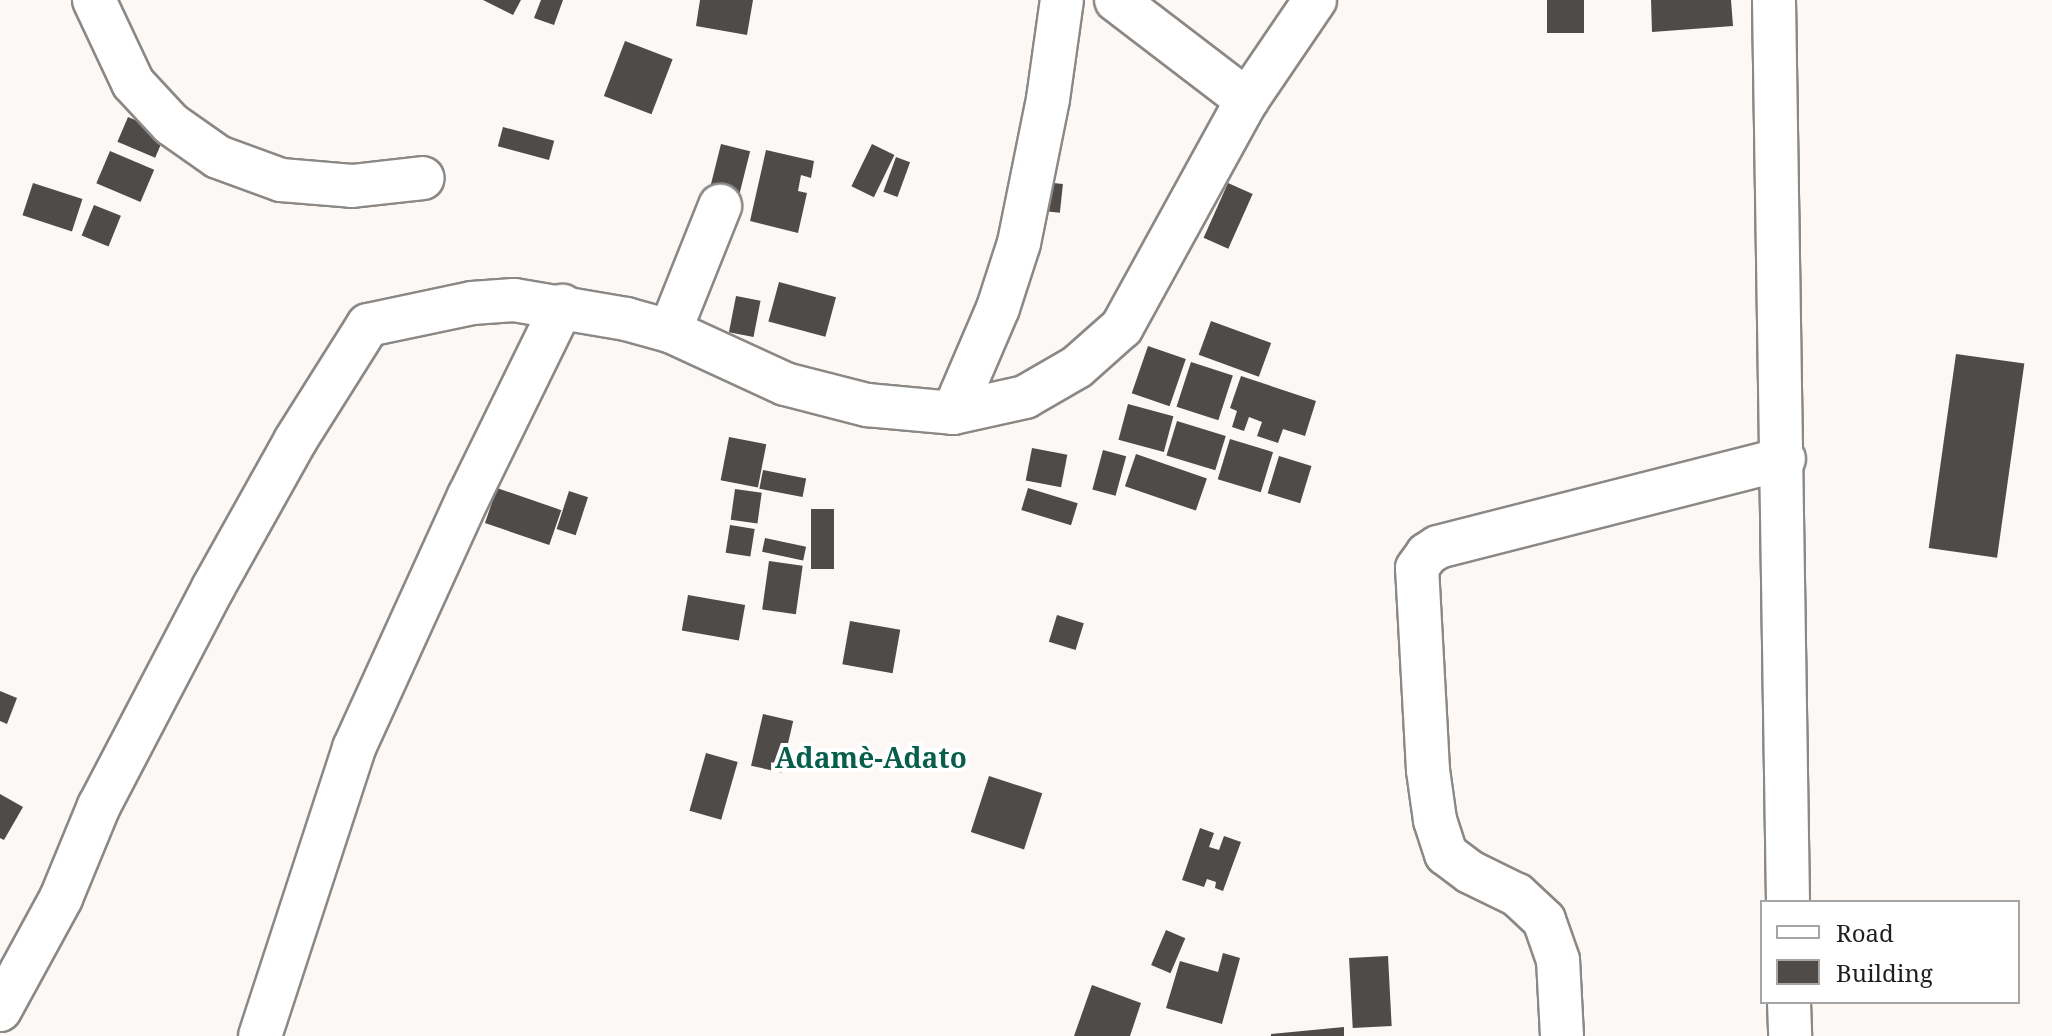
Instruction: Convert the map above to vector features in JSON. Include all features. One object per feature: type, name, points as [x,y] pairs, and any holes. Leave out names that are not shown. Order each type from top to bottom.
[{"type":"street","points":[[94,0],[133,83],[171,124],[218,157],[281,180],[352,186],[423,178]]},
{"type":"street","points":[[953,413],[998,308],[1019,243],[1048,99],[1062,0]]},
{"type":"street","points":[[1116,0],[1247,100]]},
{"type":"street","points":[[0,1010],[61,898],[99,806],[213,588],[295,441],[368,325],[472,303],[514,300],[562,306],[670,331],[785,384],[867,405],[953,413],[1025,397],[1077,367],[1122,327],[1247,100],[1315,0]]},
{"type":"street","points":[[1774,0],[1784,459],[1788,900]]},
{"type":"street","points":[[670,331],[720,206]]},
{"type":"street","points":[[260,1036],[354,748],[469,496],[562,306]]},
{"type":"street","points":[[1562,1036],[1558,960],[1544,920],[1517,895],[1470,872],[1446,854],[1435,820],[1428,770],[1417,568],[1427,554],[1438,547],[1784,459]]},
{"type":"street","points":[[1789,1004],[1790,1036]]},
{"type":"building","points":[[483,0],[521,0],[513,15]]},
{"type":"building","points":[[541,0],[563,0],[554,25],[534,18]]},
{"type":"building","points":[[700,0],[753,0],[747,35],[696,26]]},
{"type":"building","points":[[1547,0],[1584,0],[1584,33],[1547,33]]},
{"type":"building","points":[[1651,0],[1731,0],[1733,26],[1652,32]]},
{"type":"building","points":[[625,41],[673,59],[651,114],[604,96]]},
{"type":"building","points":[[128,117],[166,133],[155,158],[117,142]]},
{"type":"building","points":[[503,127],[554,141],[549,160],[498,146]]},
{"type":"building","points":[[721,144],[750,151],[738,202],[708,194]]},
{"type":"building","points":[[872,144],[894,155],[874,197],[851,186]]},
{"type":"building","points":[[766,150],[814,161],[811,178],[801,175],[798,191],[807,193],[798,233],[750,221]]},
{"type":"building","points":[[110,151],[154,170],[141,202],[96,183]]},
{"type":"building","points":[[896,157],[910,162],[897,197],[883,192]]},
{"type":"building","points":[[1044,182],[1063,184],[1060,213],[1041,211]]},
{"type":"building","points":[[33,183],[82,199],[72,231],[22,215]]},
{"type":"building","points":[[1228,183],[1253,194],[1228,249],[1204,238]]},
{"type":"building","points":[[94,205],[121,216],[109,246],[82,236]]},
{"type":"building","points":[[779,282],[836,297],[825,337],[768,322]]},
{"type":"building","points":[[736,296],[761,301],[753,337],[729,332]]},
{"type":"building","points":[[1211,321],[1271,343],[1259,377],[1199,355]]},
{"type":"building","points":[[1148,346],[1186,359],[1170,406],[1132,393]]},
{"type":"building","points":[[1956,354],[2024,364],[1997,558],[1929,548]]},
{"type":"building","points":[[1191,362],[1233,376],[1218,420],[1176,407]]},
{"type":"building","points":[[1241,376],[1316,401],[1305,436],[1283,429],[1278,443],[1257,436],[1262,422],[1249,417],[1244,431],[1232,427],[1237,411],[1230,408]]},
{"type":"building","points":[[1128,404],[1173,416],[1164,452],[1118,440]]},
{"type":"building","points":[[1177,421],[1226,436],[1215,470],[1166,455]]},
{"type":"building","points":[[729,437],[766,444],[758,487],[721,480]]},
{"type":"building","points":[[1230,439],[1273,452],[1261,492],[1218,479]]},
{"type":"building","points":[[1032,448],[1067,455],[1061,487],[1026,480]]},
{"type":"building","points":[[1103,450],[1126,456],[1116,496],[1092,490]]},
{"type":"building","points":[[1136,454],[1207,478],[1196,511],[1125,486]]},
{"type":"building","points":[[1279,456],[1312,466],[1300,503],[1268,493]]},
{"type":"building","points":[[763,470],[806,478],[803,497],[759,489]]},
{"type":"building","points":[[497,488],[561,510],[549,545],[485,523]]},
{"type":"building","points":[[1028,488],[1078,503],[1071,525],[1021,510]]},
{"type":"building","points":[[735,489],[762,493],[757,523],[731,520]]},
{"type":"building","points":[[569,491],[588,497],[576,535],[557,529]]},
{"type":"building","points":[[811,509],[834,509],[834,569],[811,569]]},
{"type":"building","points":[[730,525],[755,529],[750,557],[726,553]]},
{"type":"building","points":[[765,538],[806,547],[803,560],[762,552]]},
{"type":"building","points":[[769,561],[803,566],[796,614],[762,610]]},
{"type":"building","points":[[688,595],[745,605],[739,641],[682,630]]},
{"type":"building","points":[[1057,615],[1084,623],[1076,650],[1049,642]]},
{"type":"building","points":[[850,621],[900,630],[893,673],[842,664]]},
{"type":"building","points":[[0,691],[17,698],[7,724],[0,721]]},
{"type":"building","points":[[763,714],[793,721],[781,773],[751,766]]},
{"type":"building","points":[[706,753],[738,762],[721,820],[689,811]]},
{"type":"building","points":[[989,776],[1042,793],[1024,849],[971,832]]},
{"type":"building","points":[[0,794],[23,807],[4,840],[0,838]]},
{"type":"building","points":[[1200,828],[1214,833],[1209,847],[1219,850],[1224,836],[1241,842],[1223,891],[1215,888],[1216,882],[1207,879],[1204,887],[1182,880]]},
{"type":"building","points":[[1166,930],[1185,938],[1170,973],[1151,965]]},
{"type":"building","points":[[1223,953],[1240,958],[1222,1024],[1166,1008],[1180,961],[1218,972]]},
{"type":"building","points":[[1388,956],[1392,1026],[1353,1028],[1349,958]]},
{"type":"building","points":[[1092,985],[1141,1003],[1130,1036],[1074,1036]]},
{"type":"building","points":[[1344,1027],[1344,1036],[1271,1036],[1271,1034]]},
{"type":"district","name":"Adamè-Adato","points":[[871,757]]}]
